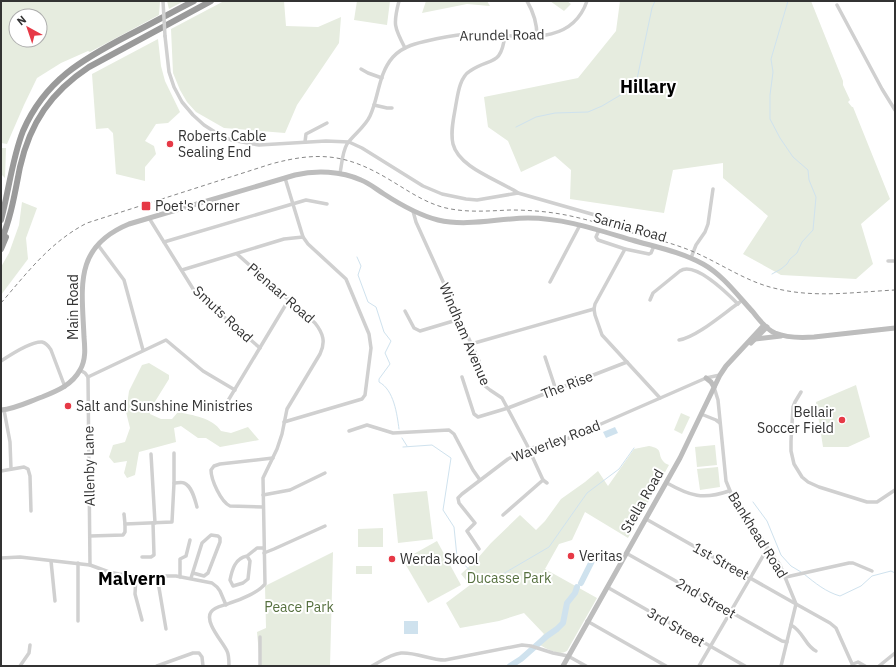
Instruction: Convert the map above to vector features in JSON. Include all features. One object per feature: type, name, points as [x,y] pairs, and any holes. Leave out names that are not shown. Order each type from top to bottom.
[{"type":"highway","points":[[1,220],[14,161],[23,133],[31,115],[55,83],[73,67],[90,56],[194,1]]},
{"type":"highway","points":[[1,241],[9,219],[24,152],[32,131],[48,103],[76,75],[99,61],[211,1]]},
{"type":"highway","points":[[1,249],[13,213],[15,195]]},
{"type":"main road","name":"Main Road","points":[[2,410],[13,408],[65,387],[75,378],[80,370],[85,354],[82,295],[83,273],[88,258],[98,244],[111,233],[120,227],[285,178],[309,172],[340,174]]},
{"type":"main road","name":"Sarnia Road","points":[[340,174],[361,180],[413,211],[439,220],[457,222],[510,218],[551,219],[599,230],[690,258],[704,264],[717,274],[740,302],[775,333],[801,338],[895,328]]},
{"type":"main road","name":"Stella Road","points":[[742,350],[755,339],[766,326]]},
{"type":"main road","name":"Stella Road","points":[[563,666],[587,621],[667,483],[720,375],[766,326]]},
{"type":"main road","points":[[755,339],[786,336]]},
{"type":"main road","points":[[706,378],[714,387]]},
{"type":"street","points":[[163,1],[167,65],[174,87],[187,108],[204,125],[218,134],[231,140],[249,144],[267,145],[305,142],[349,142],[362,148],[423,186],[442,194],[477,200],[518,193]]},
{"type":"street","points":[[399,1],[394,23],[406,48]]},
{"type":"street","points":[[527,1],[532,9],[536,22],[537,36]]},
{"type":"street","name":"Arundel Road","points":[[340,174],[344,151],[349,142],[368,120],[385,69],[393,58],[406,48],[418,43],[465,34],[537,36],[554,34],[570,26],[582,12],[587,1]]},
{"type":"street","points":[[837,5],[882,89],[895,110]]},
{"type":"street","points":[[505,35],[504,48],[498,57],[469,71],[462,79],[453,120],[452,137],[456,150],[469,164],[518,193],[616,221]]},
{"type":"street","points":[[361,69],[382,78]]},
{"type":"street","points":[[374,105],[392,108]]},
{"type":"street","points":[[305,142],[306,134],[309,131],[327,123]]},
{"type":"street","points":[[284,422],[362,399],[365,395],[371,348],[369,334],[346,279],[308,244],[303,237],[285,178]]},
{"type":"street","points":[[690,258],[696,244],[705,232],[708,224],[713,189]]},
{"type":"street","points":[[164,242],[292,203],[310,200],[327,204]]},
{"type":"street","name":"Windham Avenue","points":[[413,211],[416,222],[479,361],[485,386],[500,396],[508,408],[543,480]]},
{"type":"street","name":"Smuts Road","points":[[149,218],[198,294],[260,348]]},
{"type":"street","points":[[550,282],[580,225]]},
{"type":"street","points":[[599,230],[596,237],[598,240],[625,249],[649,254],[654,246]]},
{"type":"street","points":[[182,270],[284,240],[303,237]]},
{"type":"street","points":[[98,244],[124,280],[143,350]]},
{"type":"street","points":[[625,249],[594,309],[598,327],[602,335],[660,398]]},
{"type":"street","name":"Pienaar Road","points":[[226,605],[260,590],[265,584],[263,478],[273,458],[282,434],[287,408],[320,354],[324,342],[323,336],[318,327],[237,254]]},
{"type":"street","points":[[888,261],[895,261]]},
{"type":"street","points":[[650,300],[653,294],[680,271],[688,268],[697,271],[740,302],[697,332],[679,340]]},
{"type":"street","points":[[223,409],[288,301]]},
{"type":"street","points":[[471,344],[594,309]]},
{"type":"street","points":[[405,311],[414,328],[420,331],[460,319]]},
{"type":"street","points":[[80,370],[86,373],[88,377],[166,340],[203,371],[235,390]]},
{"type":"street","points":[[1,361],[14,353],[41,342],[48,346],[51,350],[65,387]]},
{"type":"street","points":[[545,357],[556,390]]},
{"type":"street","name":"The Rise","points":[[462,377],[474,414],[476,416],[508,408],[627,362]]},
{"type":"street","name":"Waverley Road","points":[[479,549],[467,531],[475,523],[458,500],[462,494],[508,459],[528,449],[569,438],[706,378],[720,375]]},
{"type":"street","name":"Allenby Lane","points":[[88,377],[90,565]]},
{"type":"street","name":"Bankhead Road","points":[[714,387],[718,400],[726,481],[729,491],[767,549],[780,565],[796,604]]},
{"type":"street","points":[[801,392],[793,408],[791,451],[794,464],[802,477],[819,488],[867,502],[877,502],[895,490]]},
{"type":"street","points":[[2,410],[10,442],[11,469]]},
{"type":"street","points":[[701,414],[716,420],[720,424]]},
{"type":"street","points":[[349,431],[367,425],[393,432],[449,430],[454,434],[480,480]]},
{"type":"street","points":[[125,524],[170,522],[173,520],[174,453]]},
{"type":"street","points":[[142,557],[151,557],[154,555],[151,454]]},
{"type":"street","points":[[263,507],[226,505],[212,477],[211,470],[214,466],[220,464],[273,458]]},
{"type":"street","points":[[1,470],[26,467],[29,471],[31,511]]},
{"type":"street","points":[[264,495],[290,490],[325,473]]},
{"type":"street","points":[[503,515],[543,480],[547,483]]},
{"type":"street","points":[[174,483],[187,484],[192,491],[197,506]]},
{"type":"street","points":[[667,483],[687,493],[698,496],[714,496],[729,491]]},
{"type":"street","points":[[90,536],[122,535],[125,532],[124,514]]},
{"type":"street","name":"1st Street","points":[[646,519],[796,604]]},
{"type":"street","points":[[264,553],[325,526]]},
{"type":"street","points":[[191,578],[202,543],[211,535],[218,536],[220,538],[220,542],[208,573],[204,576],[193,572]]},
{"type":"street","points":[[180,577],[180,559],[186,556],[190,540]]},
{"type":"street","points":[[247,556],[250,561],[248,579],[243,583],[233,586],[230,580],[234,565],[238,560],[247,556],[257,548],[264,548]]},
{"type":"street","points":[[699,666],[767,549]]},
{"type":"street","name":"2nd Street","points":[[626,553],[782,641],[787,642]]},
{"type":"street","points":[[1,558],[20,557],[90,565],[109,572],[136,576],[191,578],[212,583],[217,586],[226,605],[216,608],[211,612],[209,619],[227,651],[229,666]]},
{"type":"street","points":[[52,561],[55,601]]},
{"type":"street","points":[[786,577],[853,563],[872,571]]},
{"type":"street","points":[[78,564],[78,622]]},
{"type":"street","points":[[136,576],[136,594],[142,620]]},
{"type":"street","points":[[157,576],[166,629]]},
{"type":"street","name":"3rd Street","points":[[607,587],[745,666]]},
{"type":"street","points":[[781,666],[796,604],[830,623],[836,628],[853,665],[858,662],[865,666]]},
{"type":"street","points":[[587,621],[666,666]]},
{"type":"street","points":[[791,625],[800,630],[811,648],[816,651]]},
{"type":"street","points":[[260,637],[260,666]]},
{"type":"street","points":[[20,666],[29,653],[30,645]]},
{"type":"street","points":[[372,666],[388,657],[401,653],[437,660],[445,660],[522,645],[532,646],[553,654],[568,656],[586,666]]},
{"type":"street","points":[[157,666],[193,653],[199,653],[202,657],[203,666]]},
{"type":"street","points":[[879,666],[895,653]]},
{"type":"green space","points":[[1,1],[160,1],[159,15],[90,52],[88,51],[61,63],[37,78],[7,144],[1,143]]},
{"type":"green space","points":[[167,1],[184,1],[169,9]]},
{"type":"green space","points":[[224,1],[284,1],[286,26],[318,27],[341,17],[339,43],[297,105],[285,133],[224,128],[196,112],[187,102],[180,90],[173,73],[171,29]]},
{"type":"green space","points":[[357,1],[390,1],[387,25],[354,20]]},
{"type":"green space","points":[[426,1],[487,1],[490,6],[467,4],[422,13]]},
{"type":"green space","points":[[550,1],[567,1],[571,4],[564,11]]},
{"type":"green space","points":[[620,1],[811,1],[850,100],[848,102],[853,107],[890,199],[861,224],[873,264],[856,279],[781,275],[743,254],[768,216],[723,178],[723,163],[673,170],[664,213],[570,199],[571,170],[555,156],[521,172],[508,141],[488,127],[484,97],[578,78],[616,31]]},
{"type":"green space","points":[[158,39],[161,66],[165,81],[180,112],[168,123],[156,124],[145,141],[154,146],[156,154],[145,167],[145,181],[116,174],[113,133],[108,128],[96,129],[92,74]]},
{"type":"green space","points":[[1,148],[6,148],[5,178],[1,174]]},
{"type":"green space","points":[[22,202],[37,208],[26,238],[28,259],[1,295],[1,267],[9,253],[19,225]]},
{"type":"green space","points":[[149,363],[169,375],[169,379],[151,408],[150,414],[161,419],[172,419],[178,412],[190,414],[208,420],[221,431],[231,433],[248,427],[259,440],[220,447],[206,438],[198,438],[181,426],[174,428],[176,442],[139,452],[135,475],[127,478],[124,473],[127,461],[114,463],[109,457],[113,445],[125,442],[130,428],[126,412],[129,391],[142,365]]},
{"type":"green space","name":"Bellair Soccer Field","points":[[856,385],[870,437],[848,447],[823,447],[816,402]]},
{"type":"green space","points":[[681,413],[690,417],[682,434],[674,430]]},
{"type":"green space","points":[[715,445],[717,465],[697,467],[695,447]]},
{"type":"green space","name":"Ducasse Park","points":[[649,446],[657,448],[663,462],[669,465],[628,538],[585,512],[572,540],[559,544],[545,569],[597,598],[567,651],[558,653],[538,644],[537,642],[544,634],[524,613],[499,621],[460,628],[446,603],[470,585],[461,574],[520,515],[536,530],[545,521],[561,499],[598,471],[608,486],[634,449]]},
{"type":"green space","points":[[718,467],[720,487],[700,490],[697,469]]},
{"type":"green space","points":[[427,491],[433,539],[398,543],[393,494]]},
{"type":"green space","points":[[383,528],[383,547],[358,547],[358,529]]},
{"type":"green space","points":[[437,541],[461,585],[428,603],[403,560]]},
{"type":"green space","name":"Peace Park","points":[[333,552],[330,666],[260,666],[257,632],[266,628],[265,586]]},
{"type":"green space","points":[[356,566],[372,566],[372,574],[356,574]]},
{"type":"water","points":[[615,427],[618,433],[606,438],[603,432]]},
{"type":"water","points":[[404,621],[418,621],[418,634],[404,634]]},
{"type":"waterway","points":[[516,127],[536,117],[555,113],[588,112],[602,106],[629,90],[637,79],[652,8],[655,1]]},
{"type":"waterway","points":[[772,274],[787,264],[797,253],[802,242],[813,230],[816,197],[809,180],[808,170],[793,157],[780,138],[770,119],[770,95],[773,72],[771,59],[788,1]]},
{"type":"waterway","points":[[357,257],[361,266],[358,275],[368,302],[376,307],[384,332],[391,341],[385,353],[390,364],[379,379],[379,382],[388,391],[394,403],[399,429]]},
{"type":"waterway","points":[[402,438],[407,446]]},
{"type":"waterway","points":[[403,447],[432,445],[451,458],[443,510],[454,527],[457,557],[484,585],[549,547],[587,493],[619,469],[634,448]]},
{"type":"waterway","points":[[753,502],[767,521],[781,555],[791,566],[801,572]]},
{"type":"waterway","points":[[581,583],[593,559],[602,558]]},
{"type":"waterway","points":[[804,574],[825,590],[840,596],[861,586],[872,576],[891,571],[895,573]]},
{"type":"waterway","points":[[510,666],[521,659],[563,623],[567,603],[575,593],[577,587]]},
{"type":"railway","points":[[1,303],[50,249],[62,239],[87,223],[271,164],[304,157],[318,156],[346,160],[375,171],[435,205],[467,211],[535,211],[582,219],[678,246],[694,252],[735,273],[778,289],[792,292],[821,294],[895,290]]},
{"type":"place","name":"Roberts Cable Sealing End","points":[[170,144]]},
{"type":"place","name":"Poet's Corner","points":[[146,206]]},
{"type":"place","name":"Salt and Sunshine Ministries","points":[[68,406]]},
{"type":"place","name":"Bellair Soccer Field","points":[[842,420]]},
{"type":"place","name":"Veritas","points":[[571,556]]},
{"type":"place","name":"Werda Skool","points":[[392,559]]},
{"type":"district","name":"Hillary","points":[[648,87]]},
{"type":"district","name":"Malvern","points":[[132,579]]}]
